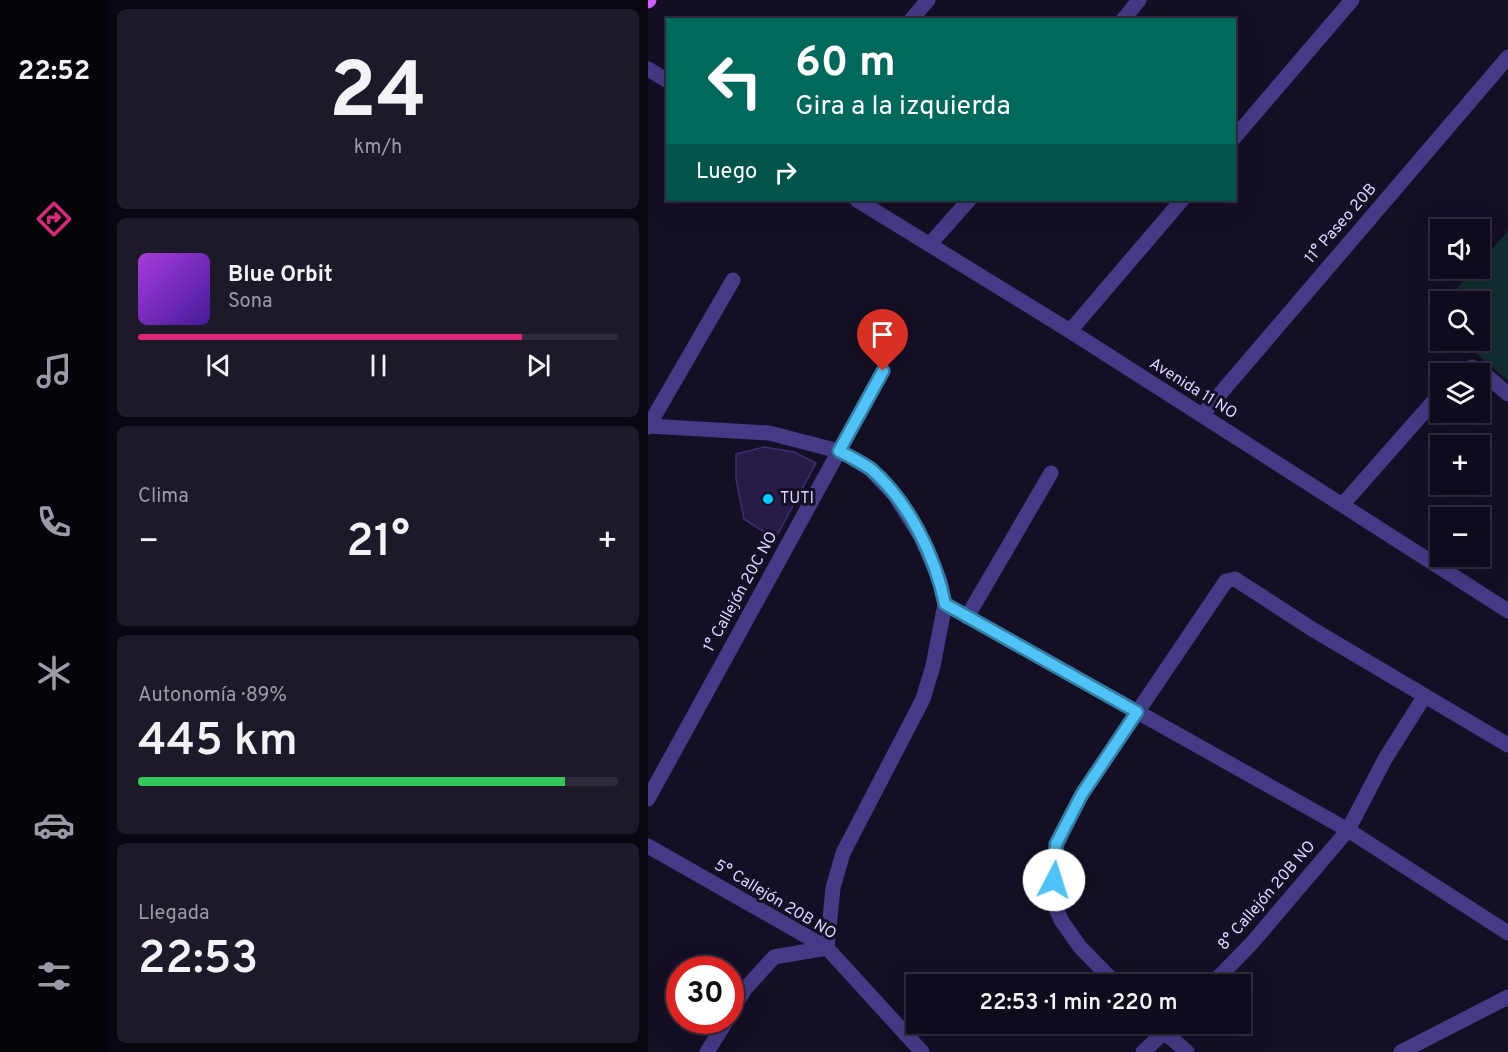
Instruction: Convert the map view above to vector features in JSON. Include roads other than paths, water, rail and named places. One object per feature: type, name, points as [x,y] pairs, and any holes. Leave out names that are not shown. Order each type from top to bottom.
[{"type":"street","points":[[913,18],[928,0]]},
{"type":"street","points":[[1125,18],[1140,0]]},
{"type":"street","points":[[1236,136],[1352,0]]},
{"type":"street","name":"11° Paseo 20B","points":[[1202,415],[1508,57]]},
{"type":"street","points":[[648,69],[666,80]]},
{"type":"street","name":"Avenida 11 NO","points":[[859,201],[1070,331],[1508,611]]},
{"type":"street","points":[[930,244],[968,201]]},
{"type":"street","points":[[1070,331],[1181,201]]},
{"type":"street","points":[[733,280],[648,427],[769,433],[839,451],[870,469],[894,494],[932,559],[945,604],[933,666],[923,699],[843,853],[833,888],[827,948],[774,957],[744,991]]},
{"type":"street","name":"1° Callejón 20C NO","points":[[648,799],[883,371]]},
{"type":"street","points":[[1490,379],[1508,394]]},
{"type":"street","points":[[1343,504],[1430,405]]},
{"type":"street","points":[[967,617],[1051,473]]},
{"type":"street","points":[[1106,974],[1080,947],[1061,920],[1052,898],[1056,844],[1082,794],[1226,582],[1235,579],[1312,629],[1508,746]]},
{"type":"street","points":[[945,604],[1348,830],[1508,933]]},
{"type":"street","name":"8° Callejón 20B NO","points":[[1222,974],[1251,944],[1348,830],[1385,759],[1424,697]]},
{"type":"street","name":"5° Callejón 20B NO","points":[[648,846],[827,948],[922,1052]]},
{"type":"street","points":[[1401,1052],[1508,997]]},
{"type":"street","points":[[708,1052],[719,1034]]},
{"type":"street","points":[[1143,1052],[1158,1034]]},
{"type":"street","points":[[1171,1034],[1187,1052]]},
{"type":"place","name":"TUTI","points":[[768,499]]}]
